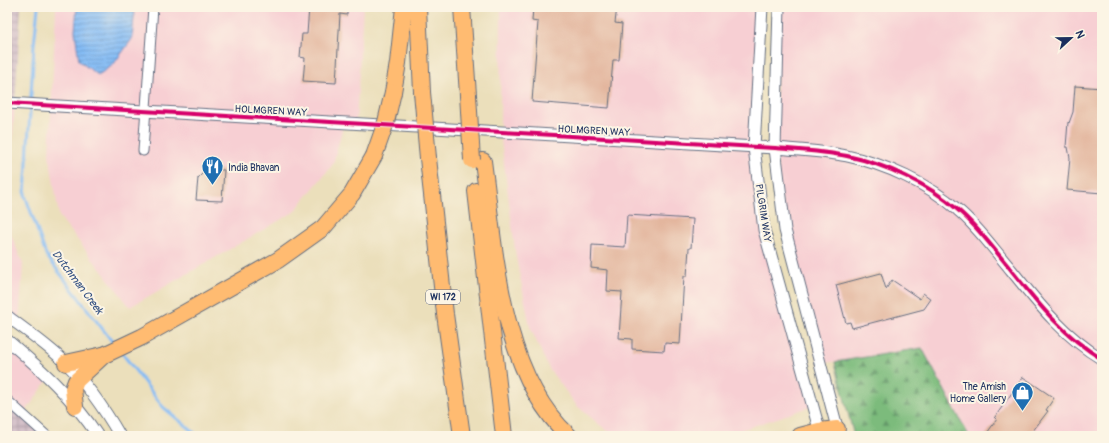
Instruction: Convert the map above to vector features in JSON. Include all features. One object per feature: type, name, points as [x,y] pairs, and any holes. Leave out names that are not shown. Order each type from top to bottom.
[{"type":"highway","points":[[66,363],[104,355],[142,337],[278,260],[323,228],[352,194],[365,174],[374,156],[386,122],[393,92],[404,7]]},
{"type":"highway","name":"WI 172","points":[[418,7],[422,92],[428,158],[447,330],[462,436]]},
{"type":"highway","points":[[462,7],[468,99],[477,161],[501,291],[510,328],[522,364],[535,392],[552,417],[569,436]]},
{"type":"highway","points":[[477,161],[504,436]]},
{"type":"highway","points":[[75,406],[73,389],[78,378],[104,355]]},
{"type":"highway","points":[[800,436],[820,433],[838,433]]},
{"type":"street","points":[[143,151],[153,7]]},
{"type":"street","name":"PILGRIM WAY","points":[[762,7],[754,147],[764,230],[820,433]]},
{"type":"street","name":"PILGRIM WAY","points":[[779,7],[775,148],[785,230],[838,433]]},
{"type":"street","name":"HOLMGREN WAY","points":[[7,103],[775,148],[847,156],[884,168],[922,185],[958,209],[980,232],[1049,316],[1074,340],[1102,359]]},
{"type":"street","points":[[7,316],[66,363],[110,419],[120,436]]},
{"type":"street","points":[[7,340],[50,377],[98,436]]},
{"type":"street","points":[[7,400],[47,436]]},
{"type":"shaded area","points":[[7,7],[21,7],[15,104],[7,103]]},
{"type":"shaded area","points":[[56,7],[363,7],[356,123],[344,123],[333,164],[294,212],[130,307],[59,216],[49,154]]},
{"type":"shaded area","points":[[501,7],[762,7],[754,147],[764,230],[813,406],[723,436],[618,436],[606,430],[577,406],[549,369],[530,327],[516,257],[500,132]]},
{"type":"shaded area","points":[[779,7],[1102,7],[1102,436],[969,436],[922,348],[819,364],[785,230],[775,148]]},
{"type":"shaded area","points":[[7,103],[15,104],[10,174],[10,232],[23,264],[19,325],[7,316]]},
{"type":"shaded area","points":[[7,340],[50,377],[24,414],[7,400]]},
{"type":"shaded area","points":[[7,400],[47,436],[7,436]]},
{"type":"green space","points":[[922,348],[969,436],[854,436],[835,362]]},
{"type":"water","points":[[77,7],[135,7],[132,39],[113,65],[98,75],[79,61],[75,31]]},
{"type":"building","points":[[309,7],[347,7],[347,15],[340,14],[336,83],[303,81],[305,58],[300,57],[302,34],[307,34]]},
{"type":"building","points":[[533,7],[617,7],[615,23],[622,24],[619,60],[613,60],[609,108],[532,102],[538,22],[532,21]]},
{"type":"building","points":[[1075,86],[1102,88],[1102,193],[1067,190],[1070,158],[1068,147],[1066,147],[1068,122],[1069,123],[1073,112]]},
{"type":"building","points":[[203,169],[224,170],[222,201],[196,200],[198,178],[203,173]]},
{"type":"building","points":[[627,215],[693,219],[687,276],[684,276],[680,344],[665,343],[664,351],[632,349],[632,339],[619,338],[622,292],[607,291],[608,270],[591,268],[592,245],[625,247]]},
{"type":"building","points":[[881,273],[886,289],[892,280],[920,299],[923,293],[931,299],[924,309],[852,328],[850,322],[846,323],[836,285]]},
{"type":"building","points":[[1023,377],[1054,398],[1046,410],[1048,411],[1029,436],[985,436],[997,419],[995,417]]},
{"type":"waterway","name":"Dutchman Creek","points":[[38,7],[34,45],[25,195],[46,255],[114,344]]},
{"type":"waterway","name":"Dutchman Creek","points":[[122,353],[163,407],[198,436]]},
{"type":"cycle path","points":[[7,103],[775,148],[847,156],[876,164],[906,176],[934,192],[965,216],[1051,317],[1075,340],[1102,359]]},
{"type":"place","name":"India Bhavan","points":[[212,186]]},
{"type":"place","name":"The Amish Home Gallery","points":[[1022,412]]}]
